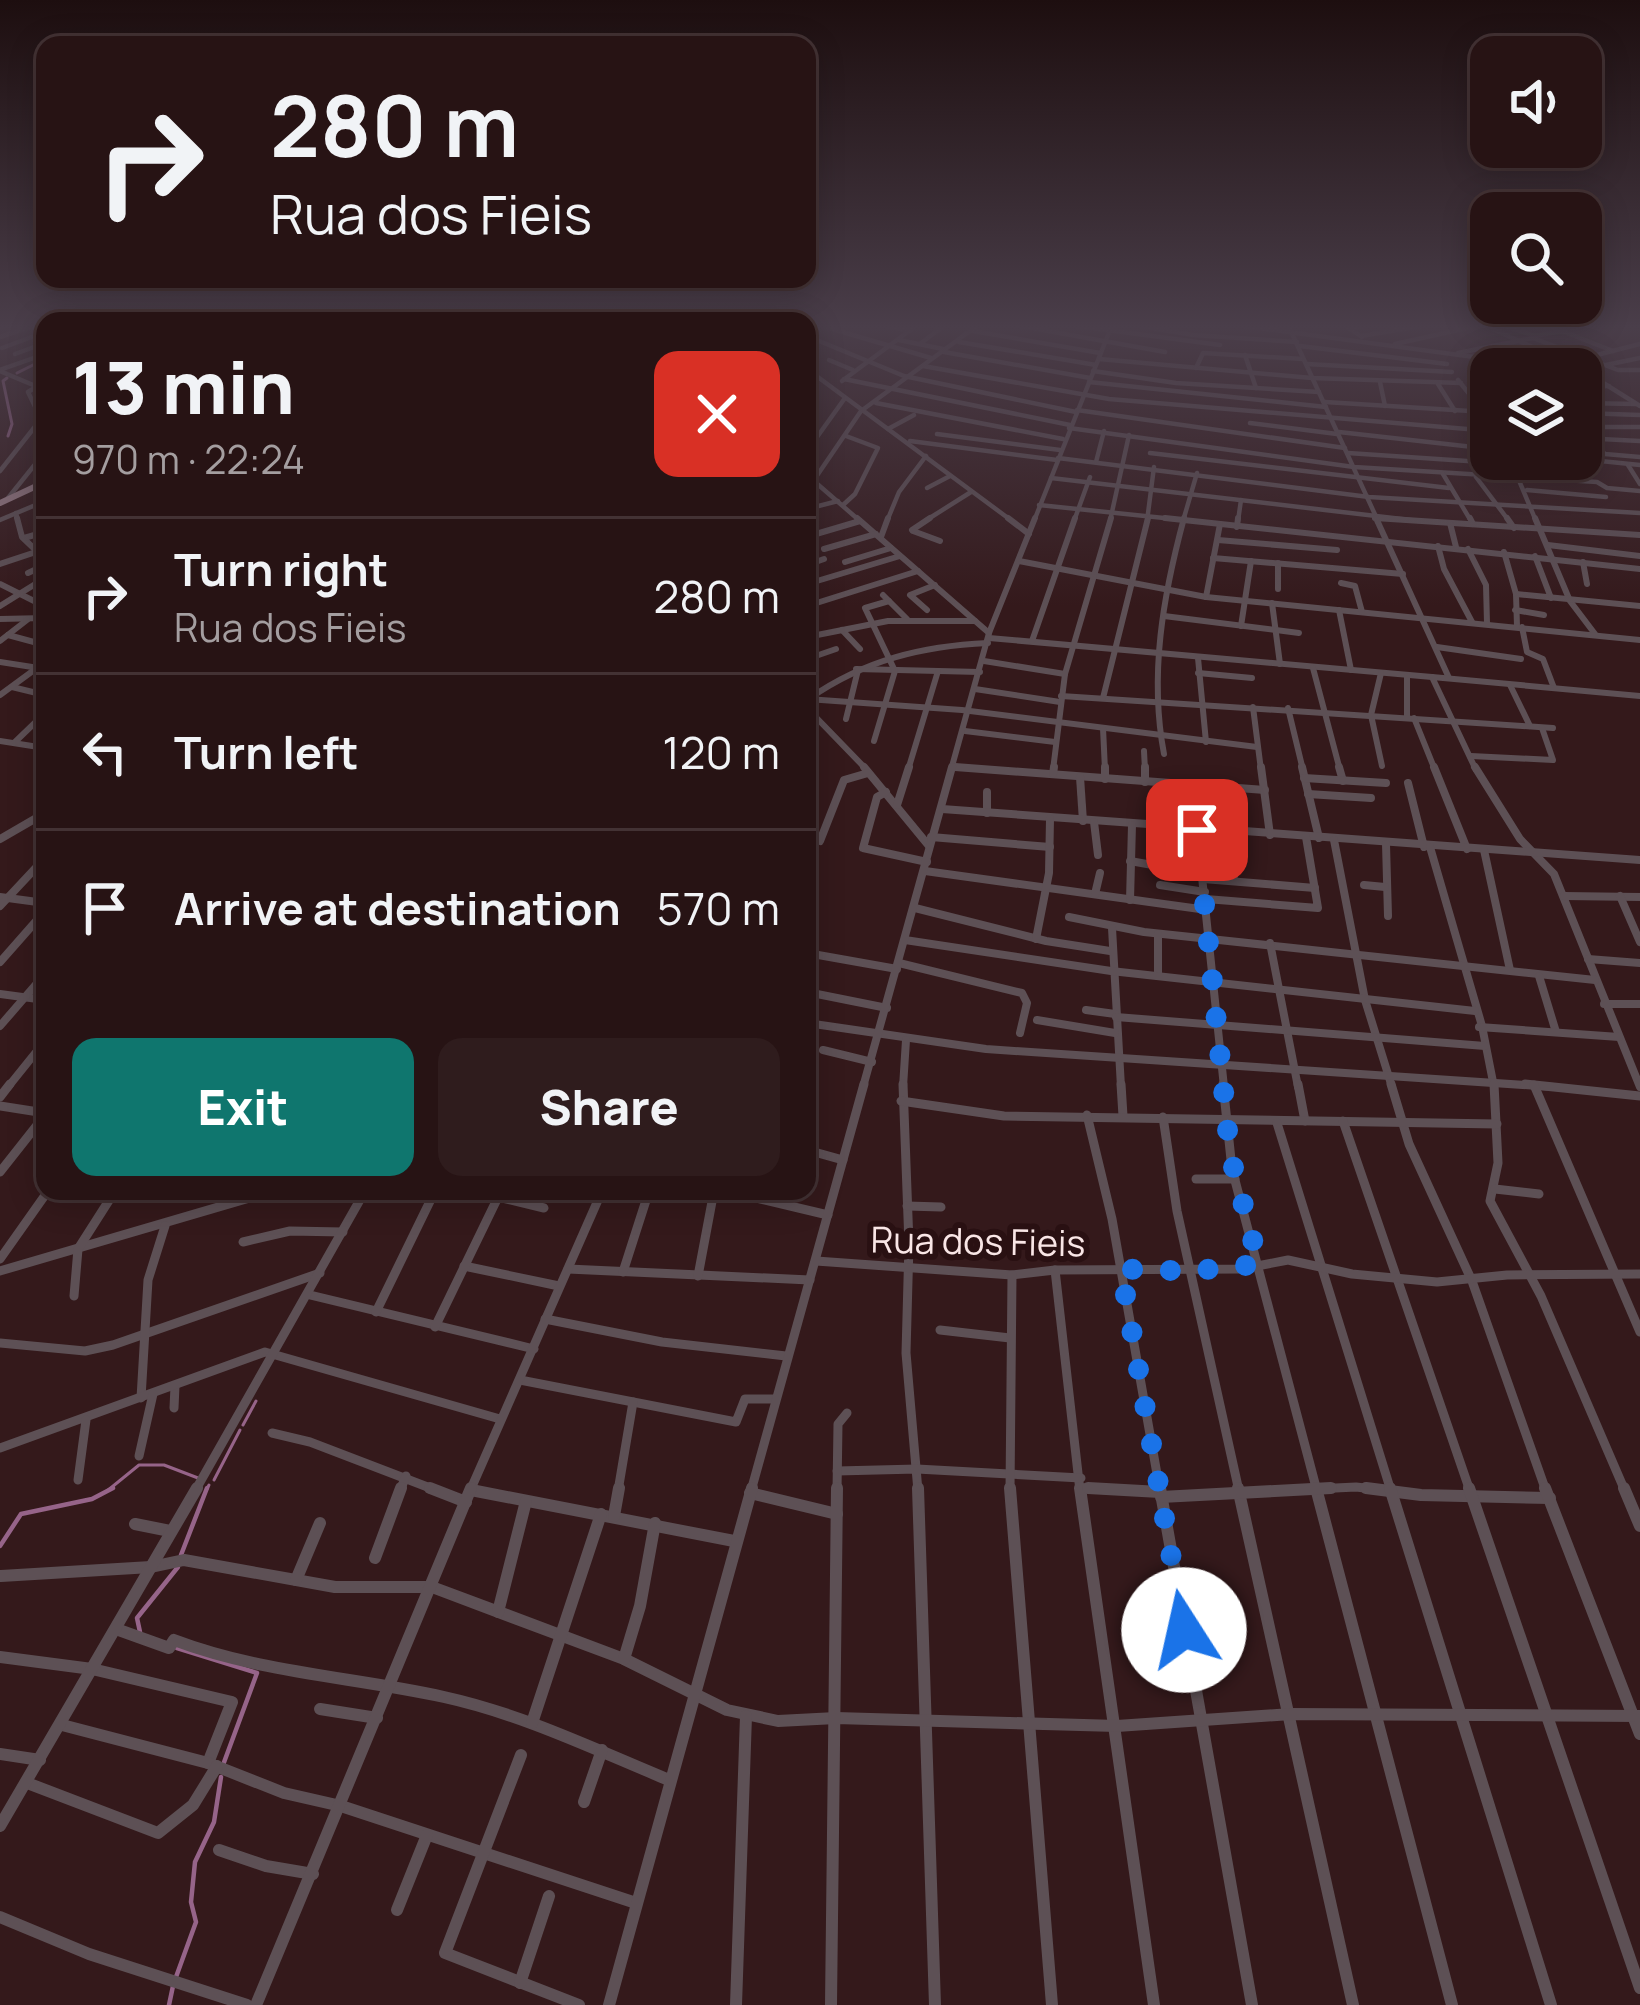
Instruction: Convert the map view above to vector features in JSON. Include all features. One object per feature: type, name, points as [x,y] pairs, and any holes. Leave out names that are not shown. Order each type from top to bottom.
[{"type":"main road","points":[[3,501],[36,486]]},
{"type":"street","points":[[816,471],[857,419]]},
{"type":"street","points":[[872,419],[1029,534]]},
{"type":"street","points":[[888,429],[907,419]]},
{"type":"street","points":[[942,419],[1063,439]]},
{"type":"street","points":[[1032,419],[1231,445],[1299,461],[1470,476]]},
{"type":"street","points":[[609,2005],[989,638],[1072,419]]},
{"type":"street","points":[[1128,419],[1346,450],[1470,458]]},
{"type":"street","points":[[1288,427],[1289,419]]},
{"type":"street","points":[[1332,419],[1449,677]]},
{"type":"street","points":[[1340,419],[1470,428]]},
{"type":"street","points":[[1250,423],[1470,447]]},
{"type":"street","points":[[1,469],[36,424]]},
{"type":"street","points":[[1640,427],[1598,427],[1604,439],[1640,441]]},
{"type":"street","points":[[1096,462],[1104,431]]},
{"type":"street","points":[[926,443],[938,432],[1060,450]]},
{"type":"street","points":[[1053,774],[1065,674],[1113,513],[1129,435]]},
{"type":"street","points":[[816,507],[841,503],[858,492],[862,472],[878,448],[847,436]]},
{"type":"street","points":[[1103,699],[1150,516],[1154,491],[1151,437]]},
{"type":"street","points":[[905,440],[1369,497],[1640,511]]},
{"type":"street","points":[[1630,440],[1640,458]]},
{"type":"street","points":[[1602,452],[1640,458]]},
{"type":"street","points":[[1150,453],[1449,488]]},
{"type":"street","points":[[879,536],[899,492],[926,457]]},
{"type":"street","points":[[1602,461],[1627,464],[1640,458]]},
{"type":"street","points":[[1298,470],[1299,461]]},
{"type":"street","points":[[3,501],[36,463]]},
{"type":"street","points":[[1547,480],[1601,482],[1606,488],[1626,490],[1639,483],[1627,464]]},
{"type":"street","points":[[31,469],[36,468]]},
{"type":"street","points":[[1164,754],[1157,736],[1154,700],[1157,654],[1197,473]]},
{"type":"street","points":[[1442,474],[1474,526]]},
{"type":"street","points":[[927,488],[950,476]]},
{"type":"street","points":[[1050,478],[1380,519],[1640,535]]},
{"type":"street","points":[[1478,480],[1514,528]]},
{"type":"street","points":[[1521,480],[1570,601],[1596,635]]},
{"type":"street","points":[[1032,641],[1089,481]]},
{"type":"street","points":[[816,484],[902,555],[989,638]]},
{"type":"street","points":[[1526,490],[1606,496]]},
{"type":"street","points":[[1626,490],[1640,511]]},
{"type":"street","points":[[940,541],[912,530],[970,492]]},
{"type":"street","points":[[1237,526],[1241,500]]},
{"type":"street","points":[[0,520],[36,505]]},
{"type":"street","points":[[1039,505],[1534,554],[1640,569]]},
{"type":"street","points":[[0,565],[36,553],[24,538],[16,513]]},
{"type":"street","points":[[816,534],[862,521]]},
{"type":"street","points":[[1450,523],[1456,547]]},
{"type":"street","points":[[1206,597],[1220,524]]},
{"type":"street","points":[[1278,589],[1284,531]]},
{"type":"street","points":[[24,538],[36,535]]},
{"type":"street","points":[[824,550],[879,536]]},
{"type":"street","points":[[1218,540],[1337,550]]},
{"type":"street","points":[[1548,544],[1640,556]]},
{"type":"street","points":[[1438,545],[1444,569],[1472,622]]},
{"type":"street","points":[[844,562],[893,548]]},
{"type":"street","points":[[1467,548],[1486,585],[1487,623]]},
{"type":"street","points":[[1504,551],[1527,652],[1543,658],[1554,688]]},
{"type":"street","points":[[1534,554],[1551,598]]},
{"type":"street","points":[[816,581],[902,555]]},
{"type":"street","points":[[1213,557],[1404,574]]},
{"type":"street","points":[[816,562],[824,559]]},
{"type":"street","points":[[1019,561],[1206,597],[1640,640]]},
{"type":"street","points":[[1241,626],[1251,561]]},
{"type":"street","points":[[1583,562],[1588,584]]},
{"type":"street","points":[[28,573],[36,568]]},
{"type":"street","points":[[816,603],[918,571]]},
{"type":"street","points":[[1,605],[36,583]]},
{"type":"street","points":[[1341,583],[1356,588],[1362,612]]},
{"type":"street","points":[[0,584],[14,595],[36,602]]},
{"type":"street","points":[[927,610],[910,595],[935,585]]},
{"type":"street","points":[[1516,594],[1640,606]]},
{"type":"street","points":[[874,741],[895,670],[865,608],[886,598],[908,620]]},
{"type":"street","points":[[1272,603],[1280,664]]},
{"type":"street","points":[[19,619],[36,609]]},
{"type":"street","points":[[1339,610],[1351,670]]},
{"type":"street","points":[[1515,610],[1544,615]]},
{"type":"street","points":[[1164,616],[1299,633]]},
{"type":"street","points":[[0,641],[29,618]]},
{"type":"street","points":[[0,619],[36,618]]},
{"type":"street","points":[[816,635],[908,620],[976,621]]},
{"type":"street","points":[[841,629],[860,649]]},
{"type":"street","points":[[8,635],[36,643]]},
{"type":"street","points":[[816,696],[856,669],[890,655],[989,638],[1640,696]]},
{"type":"street","points":[[1220,658],[1222,643]]},
{"type":"street","points":[[1436,647],[1521,659]]},
{"type":"street","points":[[816,656],[836,649]]},
{"type":"street","points":[[1198,658],[1206,742]]},
{"type":"street","points":[[984,661],[1065,674]]},
{"type":"street","points":[[0,662],[36,665]]},
{"type":"street","points":[[1313,668],[1343,781]]},
{"type":"street","points":[[856,669],[980,672]]},
{"type":"street","points":[[846,719],[856,669]]},
{"type":"street","points":[[0,695],[36,670]]},
{"type":"street","points":[[897,805],[938,670]]},
{"type":"street","points":[[1198,673],[1252,678]]},
{"type":"street","points":[[1381,673],[1371,715],[1382,766]]},
{"type":"street","points":[[1407,676],[1410,718],[1467,849]]},
{"type":"street","points":[[1432,677],[1520,839],[1554,874],[1604,1004],[1635,1063],[1640,1087]]},
{"type":"street","points":[[1509,683],[1530,727]]},
{"type":"street","points":[[12,686],[36,693]]},
{"type":"street","points":[[975,689],[1060,699],[1154,700],[1553,728]]},
{"type":"street","points":[[816,702],[925,706],[1257,748]]},
{"type":"street","points":[[1253,706],[1270,835]]},
{"type":"street","points":[[1288,708],[1319,838]]},
{"type":"street","points":[[816,712],[930,842],[1050,847]]},
{"type":"street","points":[[14,743],[36,722]]},
{"type":"street","points":[[1471,756],[1553,760],[1541,727]]},
{"type":"street","points":[[1103,728],[1105,779]]},
{"type":"street","points":[[965,731],[1055,742]]},
{"type":"street","points":[[0,741],[36,747]]},
{"type":"street","points":[[1144,751],[1145,782]]},
{"type":"street","points":[[954,767],[1265,790]]},
{"type":"street","points":[[820,841],[844,780],[869,773]]},
{"type":"street","points":[[1080,777],[1083,821]]},
{"type":"street","points":[[1304,778],[1386,783]]},
{"type":"street","points":[[1408,783],[1495,1081],[1491,1204],[1529,1276],[1640,1526]]},
{"type":"street","points":[[1178,784],[1182,828]]},
{"type":"street","points":[[886,792],[877,797],[863,848],[926,867],[1130,901],[1206,900],[1317,909],[1306,837]]},
{"type":"street","points":[[987,813],[988,792]]},
{"type":"street","points":[[1309,794],[1371,798]]},
{"type":"street","points":[[941,809],[1640,860]]},
{"type":"street","points":[[0,839],[36,818]]},
{"type":"street","points":[[1044,961],[1041,940],[1050,819]]},
{"type":"street","points":[[1094,822],[1098,855]]},
{"type":"street","points":[[1130,901],[1132,825]]},
{"type":"street","points":[[1197,830],[1235,1180],[1452,2005]]},
{"type":"street","points":[[1229,832],[1234,881]]},
{"type":"street","points":[[1334,840],[1365,1000],[1402,1121],[1472,1281],[1640,1734]]},
{"type":"street","points":[[1386,844],[1388,916]]},
{"type":"street","points":[[1484,850],[1510,970]]},
{"type":"street","points":[[1130,861],[1203,877],[1316,888]]},
{"type":"street","points":[[0,906],[36,867]]},
{"type":"street","points":[[1095,894],[1100,873]]},
{"type":"street","points":[[1160,885],[1206,900]]},
{"type":"street","points":[[1364,885],[1385,887]]},
{"type":"street","points":[[1563,896],[1640,897]]},
{"type":"street","points":[[1620,896],[1640,943]]},
{"type":"street","points":[[5,897],[36,905]]},
{"type":"street","points":[[915,908],[1041,940],[1111,951]]},
{"type":"street","points":[[1069,917],[1158,934],[1356,951],[1595,980]]},
{"type":"street","points":[[0,962],[36,918]]},
{"type":"street","points":[[1112,928],[1123,1116]]},
{"type":"street","points":[[1158,934],[1158,976]]},
{"type":"street","points":[[905,940],[1158,976],[1475,1011]]},
{"type":"street","points":[[1270,943],[1305,1121]]},
{"type":"street","points":[[816,954],[1019,991],[1027,1000],[1020,1033]]},
{"type":"street","points":[[1587,958],[1640,963]]},
{"type":"street","points":[[1539,976],[1556,1032]]},
{"type":"street","points":[[0,1026],[36,984]]},
{"type":"street","points":[[0,994],[36,999]]},
{"type":"street","points":[[816,994],[887,1008]]},
{"type":"street","points":[[1604,1004],[1640,1004]]},
{"type":"street","points":[[1085,1010],[1217,1026],[1485,1046]]},
{"type":"street","points":[[1037,1020],[1115,1033]]},
{"type":"street","points":[[816,1024],[906,1040],[1118,1060],[1534,1083],[1640,1096]]},
{"type":"street","points":[[1479,1027],[1619,1037]]},
{"type":"street","points":[[906,1040],[901,1101],[908,1206],[906,1353],[916,1469],[935,2005]]},
{"type":"street","points":[[823,1050],[872,1062]]},
{"type":"street","points":[[36,1054],[0,1102],[36,1112]]},
{"type":"street","points":[[1534,1083],[1640,1332]]},
{"type":"street","points":[[901,1101],[984,1115],[1497,1124]]},
{"type":"street","points":[[1087,1115],[1121,1269],[1252,2005]]},
{"type":"street","points":[[1163,1117],[1192,1271],[1353,2005]]},
{"type":"street","points":[[1343,1121],[1640,1988]]},
{"type":"street","points":[[1277,1123],[1551,2005]]},
{"type":"street","points":[[0,1172],[36,1126]]},
{"type":"street","points":[[816,1152],[844,1160]]},
{"type":"street","points":[[1196,1178],[1235,1180]]},
{"type":"street","points":[[1495,1189],[1539,1194]]},
{"type":"street","points":[[0,1259],[42,1200]]},
{"type":"street","points":[[74,1296],[78,1250],[109,1200]]},
{"type":"street","points":[[0,1271],[165,1225],[230,1200]]},
{"type":"street","points":[[0,1826],[310,1295],[360,1200]]},
{"type":"street","points":[[376,1312],[431,1200]]},
{"type":"street","points":[[435,1327],[497,1200]]},
{"type":"street","points":[[519,1200],[544,1208]]},
{"type":"street","points":[[256,2005],[500,1419],[598,1200]]},
{"type":"street","points":[[623,1272],[646,1200]]},
{"type":"street","points":[[698,1276],[712,1200]]},
{"type":"street","points":[[765,1200],[829,1215]]},
{"type":"street","points":[[908,1206],[940,1207]]},
{"type":"street","points":[[139,1456],[147,1396],[142,1337],[150,1269],[165,1225]]},
{"type":"street","points":[[243,1241],[290,1232],[343,1232]]},
{"type":"street","name":"Rua dos Fieis","points":[[816,1261],[1012,1275],[1055,1270],[1192,1271],[1288,1260],[1396,1278],[1472,1281],[1640,1274]]},
{"type":"street","points":[[464,1266],[559,1286]]},
{"type":"street","points":[[568,1270],[810,1280]]},
{"type":"street","points":[[1055,1270],[1064,1369],[1154,2005]]},
{"type":"street","points":[[0,1343],[86,1351],[142,1337],[322,1273]]},
{"type":"street","points":[[1012,1275],[1009,1475],[1052,2005]]},
{"type":"street","points":[[310,1295],[534,1349]]},
{"type":"street","points":[[545,1319],[650,1340],[786,1356]]},
{"type":"street","points":[[940,1330],[1011,1339]]},
{"type":"street","points":[[0,1448],[86,1420],[256,1353],[275,1354],[466,1414],[500,1419]]},
{"type":"street","points":[[520,1380],[736,1421],[745,1399],[775,1399]]},
{"type":"street","points":[[173,1408],[175,1385]]},
{"type":"street","points":[[532,1723],[607,1515],[632,1402]]},
{"type":"street","points":[[830,2005],[838,1424],[848,1413]]},
{"type":"street","points":[[78,1480],[86,1420]]},
{"type":"street","points":[[272,1433],[469,1496],[526,1501],[735,1541]]},
{"type":"street","points":[[837,1471],[916,1469],[1009,1475],[1161,1494],[1315,1488],[1550,1498]]},
{"type":"street","points":[[374,1558],[406,1476]]},
{"type":"street","points":[[750,1493],[837,1514]]},
{"type":"street","points":[[498,1612],[526,1501]]},
{"type":"street","points":[[296,1580],[320,1523]]},
{"type":"street","points":[[624,1659],[656,1523]]},
{"type":"street","points":[[135,1524],[170,1531]]},
{"type":"street","points":[[1,1576],[151,1568],[184,1560],[369,1591],[432,1587],[624,1659],[746,1716],[778,1721],[836,1718],[1117,1726],[1292,1714],[1637,1716]]},
{"type":"street","points":[[116,1629],[170,1648],[174,1640],[214,1655],[446,1696],[532,1723],[669,1780]]},
{"type":"street","points":[[0,1657],[92,1669],[233,1703],[199,1802],[180,1821],[158,1833],[27,1783]]},
{"type":"street","points":[[320,1709],[377,1718]]},
{"type":"street","points":[[736,2005],[746,1716]]},
{"type":"street","points":[[62,1725],[212,1765],[284,1793],[340,1806],[636,1903]]},
{"type":"street","points":[[584,1802],[602,1750]]},
{"type":"street","points":[[0,1754],[40,1760]]},
{"type":"street","points":[[521,1755],[445,1953],[579,2005]]},
{"type":"street","points":[[397,1910],[427,1835]]},
{"type":"street","points":[[219,1850],[313,1874]]},
{"type":"street","points":[[520,1983],[549,1896]]},
{"type":"street","points":[[0,1917],[88,1954],[247,2005]]},
{"type":"waterway","points":[[8,436],[11,419]]},
{"type":"waterway","points":[[243,1425],[256,1401]]},
{"type":"waterway","points":[[214,1480],[240,1430]]},
{"type":"waterway","points":[[107,1491],[139,1465],[164,1465],[198,1478]]},
{"type":"waterway","points":[[206,1491],[209,1485]]},
{"type":"waterway","points":[[0,1546],[21,1514],[92,1499],[113,1488]]},
{"type":"waterway","points":[[181,1555],[207,1488]]},
{"type":"waterway","points":[[140,1632],[137,1618],[178,1567]]},
{"type":"waterway","points":[[177,1648],[257,1673],[223,1765]]},
{"type":"waterway","points":[[176,1977],[196,1922],[191,1902],[195,1862],[214,1822],[221,1777]]},
{"type":"waterway","points":[[169,2005],[173,1986]]},
{"type":"route","points":[[1184,1630],[1121,1269],[1192,1271],[1259,1264],[1230,1154],[1225,1066],[1197,830]]}]
